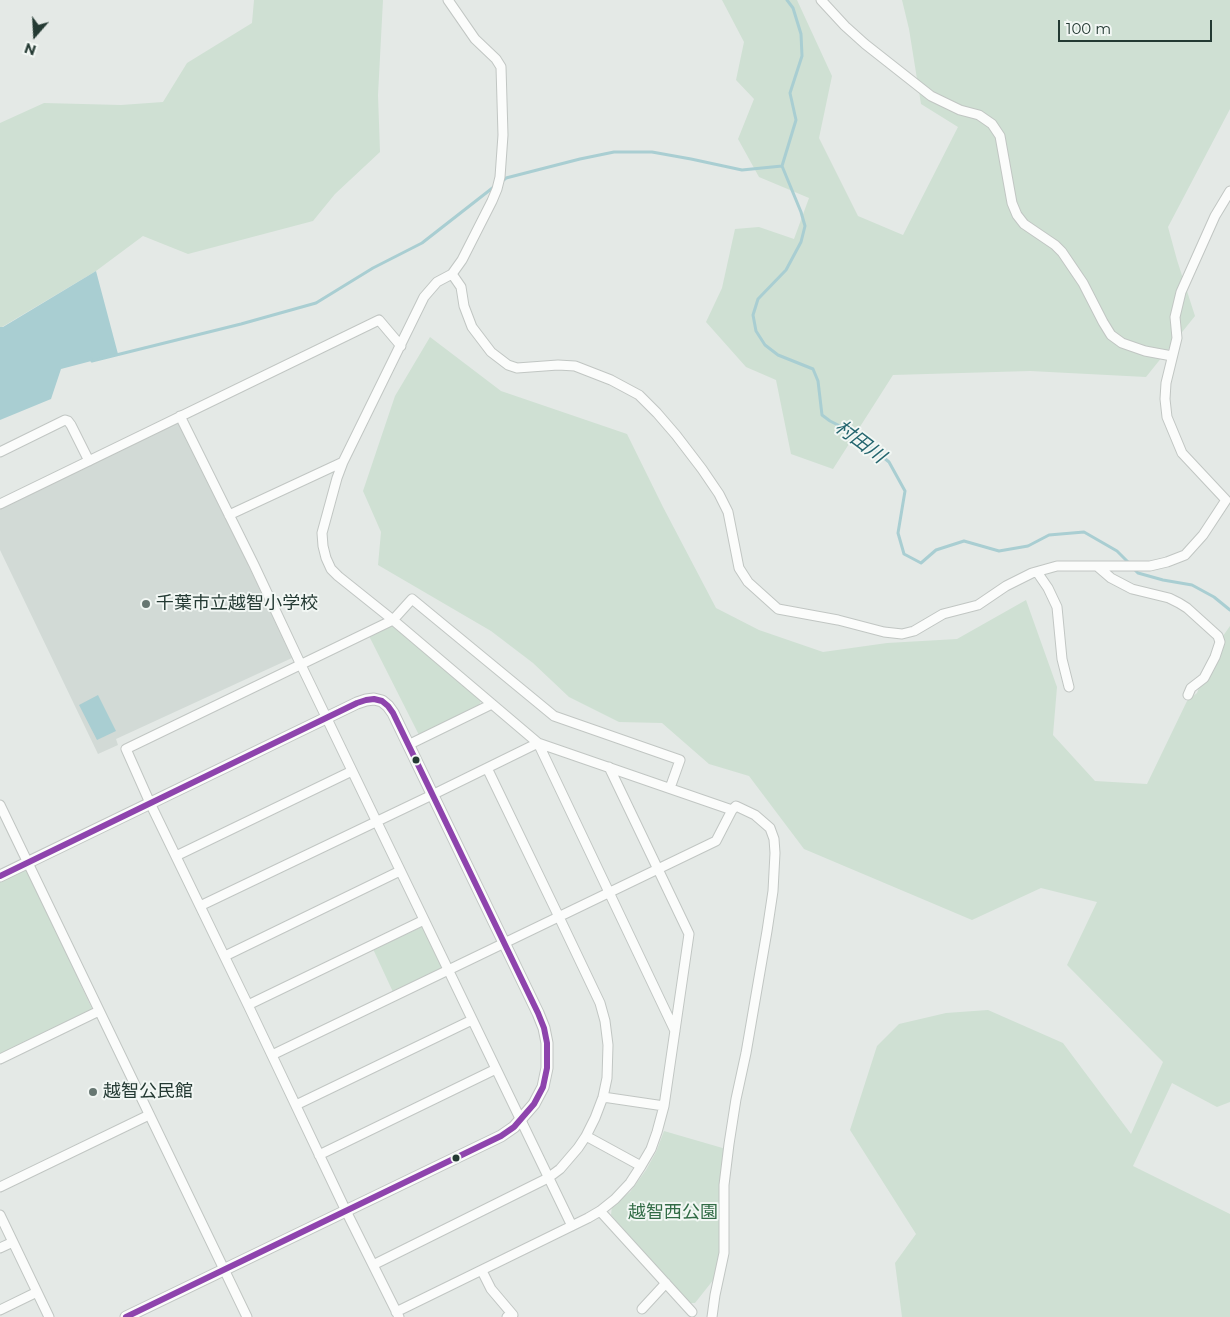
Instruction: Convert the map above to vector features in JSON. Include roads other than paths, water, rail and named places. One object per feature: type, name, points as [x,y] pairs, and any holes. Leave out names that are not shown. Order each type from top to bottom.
[{"type":"street","points":[[448,0],[475,39],[496,59],[501,67],[503,135],[500,177],[492,201],[452,274],[437,282],[424,296],[343,462],[336,478],[322,533],[326,558],[331,569],[338,576],[538,743],[732,810]]},
{"type":"street","points":[[821,0],[865,44],[931,96],[960,110],[979,115],[992,124],[1000,136],[1012,203],[1017,215],[1024,224],[1062,252],[1083,283],[1111,335],[1122,344],[1172,356]]},
{"type":"street","points":[[452,274],[461,287],[464,306],[472,326],[491,352],[508,365],[517,368],[558,365],[575,366],[611,380],[639,395],[657,413],[676,434],[719,494],[728,512],[739,568],[748,582],[778,609],[838,620],[884,632],[902,634],[914,631],[943,614],[978,605],[1006,586],[1037,572],[1057,566],[1150,566],[1167,562],[1185,554],[1203,535],[1226,500],[1182,452],[1166,417],[1166,383],[1177,338],[1174,317],[1181,292],[1214,216],[1230,191]]},
{"type":"street","points":[[0,504],[379,320],[401,346]]},
{"type":"street","points":[[180,416],[230,515],[572,1226]]},
{"type":"street","points":[[0,452],[64,420],[68,421],[71,425],[89,461]]},
{"type":"street","points":[[230,515],[343,462]]},
{"type":"street","points":[[1100,566],[1112,578],[1132,589],[1169,598],[1179,603],[1218,636],[1220,642],[1216,657],[1204,678],[1191,688],[1188,695]]},
{"type":"street","points":[[1037,572],[1048,588],[1057,607],[1062,659],[1069,687]]},
{"type":"street","points":[[609,767],[689,934],[664,1106],[657,1132],[642,1166],[630,1183],[600,1211],[398,1315],[319,1155],[150,803],[126,749],[393,620],[412,599],[554,716],[680,760],[670,788]]},
{"type":"street","points":[[0,876],[326,718],[366,700],[382,701],[393,714],[544,1028],[547,1043],[547,1068],[543,1087],[534,1104],[521,1121],[501,1136],[126,1317]]},
{"type":"street","points":[[408,745],[492,704]]},
{"type":"street","points":[[200,906],[538,743]]},
{"type":"street","points":[[538,743],[675,1032]]},
{"type":"street","points":[[373,1265],[548,1178],[560,1169],[578,1148],[595,1118],[603,1097],[607,1078],[608,1045],[600,1004],[487,768]]},
{"type":"street","points":[[176,856],[352,771]]},
{"type":"street","points":[[0,805],[247,1317]]},
{"type":"street","points":[[272,1055],[716,841],[736,806],[755,815],[770,828],[774,839],[775,853],[772,891],[746,1053],[729,1144],[724,1185],[724,1253],[712,1317]]},
{"type":"street","points":[[224,956],[400,871]]},
{"type":"street","points":[[248,1005],[424,920]]},
{"type":"street","points":[[0,1059],[99,1011]]},
{"type":"street","points":[[296,1105],[472,1020]]},
{"type":"street","points":[[319,1155],[496,1069]]},
{"type":"street","points":[[603,1097],[664,1106]]},
{"type":"street","points":[[0,1186],[149,1115]]},
{"type":"street","points":[[586,1136],[642,1166]]},
{"type":"street","points":[[600,1211],[692,1312]]},
{"type":"street","points":[[0,1215],[49,1317]]},
{"type":"street","points":[[0,1248],[13,1242]]},
{"type":"street","points":[[482,1271],[491,1289],[512,1315],[507,1317]]},
{"type":"street","points":[[642,1309],[666,1283]]},
{"type":"street","points":[[0,1310],[37,1292]]},
{"type":"water","points":[[96,271],[118,354],[61,369],[51,399],[0,420],[0,327],[3,327]]},
{"type":"water","points":[[98,695],[116,731],[97,740],[79,705]]},
{"type":"waterway","name":"村田川","points":[[787,0],[793,8],[801,34],[802,56],[790,93],[796,120],[782,166],[805,226],[801,242],[786,270],[758,299],[753,315],[756,331],[765,345],[778,355],[813,369],[818,381],[822,415],[854,433],[889,462],[905,491],[898,533],[904,554],[921,563],[936,550],[964,541],[999,551],[1028,546],[1049,535],[1084,532],[1117,551],[1129,563]]},
{"type":"waterway","points":[[500,183],[506,178],[614,152],[652,152],[742,170],[782,166]]},
{"type":"waterway","points":[[91,359],[92,361],[241,324],[316,303],[373,268],[422,243],[495,186]]},
{"type":"waterway","name":"村田川","points":[[1133,568],[1138,573],[1192,585],[1214,597],[1230,610]]},
{"type":"place","name":"千葉市立越智小学校","points":[[146,604]]},
{"type":"place","name":"越智公民館","points":[[93,1092]]},
{"type":"park label","name":"越智西公園","points":[[673,1213]]}]
